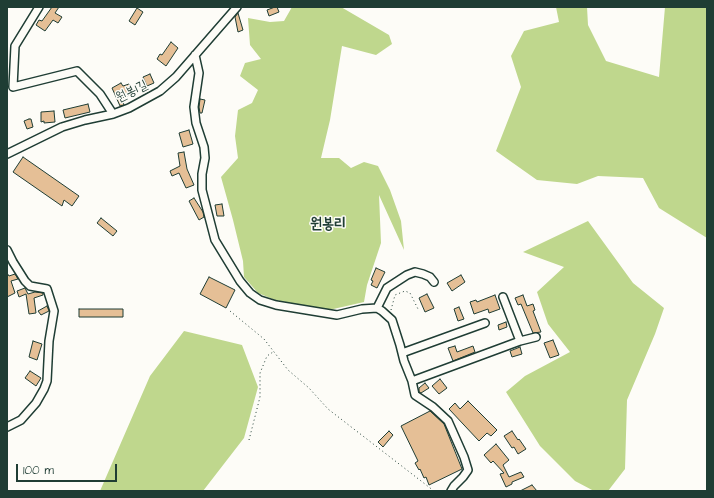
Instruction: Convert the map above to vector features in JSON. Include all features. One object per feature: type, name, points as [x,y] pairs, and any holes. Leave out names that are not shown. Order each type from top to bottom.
[{"type":"street","points":[[39,7],[15,46],[14,87],[77,72],[100,94],[113,114]]},
{"type":"street","name":"원봉1길","points":[[7,154],[62,127],[113,114],[129,108],[160,91],[176,76],[237,7]]},
{"type":"street","points":[[195,55],[199,73],[194,108],[196,123],[204,147],[205,158],[202,174],[202,190],[215,240],[240,281],[250,293],[260,300],[276,305],[337,315],[362,308],[377,308],[392,320],[404,361],[412,381],[415,395],[433,406],[448,421],[464,457],[468,470],[454,489]]},
{"type":"street","points":[[7,250],[25,281],[30,286],[47,289],[54,311],[49,341],[47,381],[44,390],[36,403],[21,420],[7,427]]},
{"type":"street","points":[[377,308],[387,288],[407,275],[415,272],[423,274],[430,277],[434,282]]},
{"type":"street","points":[[504,297],[520,341]]},
{"type":"street","points":[[402,353],[485,323]]},
{"type":"street","points":[[412,381],[520,341],[536,337]]},
{"type":"path","points":[[392,320],[391,309],[395,295],[405,291],[410,293],[419,311]]},
{"type":"path","points":[[230,311],[264,339],[288,370],[310,388],[328,409],[434,491]]},
{"type":"path","points":[[250,440],[260,397],[260,373],[267,356],[273,352]]},
{"type":"green space","points":[[292,7],[341,7],[389,35],[392,44],[376,55],[342,46],[330,120],[321,158],[339,158],[351,168],[364,162],[378,166],[390,190],[401,221],[404,250],[379,195],[381,243],[367,285],[364,302],[329,310],[275,300],[258,293],[244,277],[243,261],[221,177],[238,158],[235,136],[238,110],[252,103],[258,90],[240,76],[245,63],[261,59],[250,45],[248,18],[270,22],[284,21]]},
{"type":"green space","points":[[556,7],[587,7],[588,25],[606,61],[659,77],[665,7],[707,7],[707,238],[659,208],[643,178],[598,176],[577,184],[537,180],[496,151],[521,87],[511,56],[524,31],[559,22]]},
{"type":"green space","points":[[588,221],[633,283],[664,308],[655,334],[627,400],[625,469],[608,491],[594,491],[575,481],[540,446],[506,392],[525,376],[570,352],[548,324],[537,292],[564,267],[523,252]]},
{"type":"green space","points":[[184,331],[242,345],[258,387],[244,438],[203,491],[100,491],[150,376]]},
{"type":"building","points":[[52,7],[59,7],[55,13],[62,17],[58,23],[53,20],[45,31],[36,25],[39,20],[42,21]]},
{"type":"building","points":[[277,7],[279,12],[269,16],[267,10]]},
{"type":"building","points":[[137,8],[143,12],[135,25],[129,21]]},
{"type":"building","points":[[238,13],[243,30],[238,32],[235,17]]},
{"type":"building","points":[[171,42],[178,48],[166,66],[157,59],[160,54],[162,55]]},
{"type":"building","points":[[150,74],[154,83],[147,86],[143,77]]},
{"type":"building","points":[[121,83],[123,86],[129,84],[134,93],[122,98],[124,105],[120,106],[112,88]]},
{"type":"building","points":[[200,99],[205,100],[202,113],[200,113],[199,107]]},
{"type":"building","points":[[88,104],[90,112],[65,118],[63,110]]},
{"type":"building","points":[[54,111],[55,122],[41,122],[41,112]]},
{"type":"building","points":[[31,119],[33,127],[27,129],[24,121]]},
{"type":"building","points":[[189,130],[193,144],[183,147],[179,133]]},
{"type":"building","points":[[184,152],[187,169],[194,185],[186,188],[179,173],[172,176],[170,171],[180,166],[178,153]]},
{"type":"building","points":[[23,157],[79,196],[72,206],[64,200],[62,206],[13,172]]},
{"type":"building","points":[[194,198],[203,212],[204,217],[199,220],[189,201]]},
{"type":"building","points":[[222,204],[224,216],[217,216],[215,205]]},
{"type":"building","points":[[101,218],[117,231],[113,236],[97,223]]},
{"type":"building","points":[[376,268],[385,272],[377,288],[371,285],[373,281],[371,280]]},
{"type":"building","points":[[7,273],[9,276],[15,274],[18,279],[11,281],[15,293],[7,297]]},
{"type":"building","points":[[461,275],[465,282],[452,291],[447,283]]},
{"type":"building","points":[[209,277],[235,290],[226,308],[200,294]]},
{"type":"building","points":[[25,288],[28,294],[35,292],[43,293],[43,295],[34,298],[36,313],[29,314],[26,294],[19,297],[17,291]]},
{"type":"building","points":[[427,294],[434,308],[425,312],[419,298]]},
{"type":"building","points":[[495,295],[500,309],[489,313],[488,309],[474,314],[470,302],[476,300],[477,302]]},
{"type":"building","points":[[523,295],[527,306],[533,304],[535,310],[533,311],[541,332],[533,333],[521,304],[518,305],[515,298]]},
{"type":"building","points":[[47,306],[49,311],[41,315],[38,311]]},
{"type":"building","points":[[459,307],[464,319],[458,321],[454,309]]},
{"type":"building","points":[[79,309],[123,309],[123,317],[79,317]]},
{"type":"building","points":[[506,322],[507,327],[499,330],[498,325]]},
{"type":"building","points":[[553,340],[559,355],[550,358],[544,343]]},
{"type":"building","points":[[33,341],[42,344],[37,360],[29,357]]},
{"type":"building","points":[[455,346],[457,352],[473,346],[475,352],[453,361],[448,348]]},
{"type":"building","points":[[520,347],[522,354],[512,357],[510,351]]},
{"type":"building","points":[[30,371],[41,378],[36,386],[25,378]]},
{"type":"building","points":[[440,379],[447,388],[439,394],[432,386]]},
{"type":"building","points":[[425,383],[429,388],[421,393],[419,392],[419,388]]},
{"type":"building","points":[[468,401],[497,430],[491,436],[487,433],[479,441],[449,409],[455,403],[460,409]]},
{"type":"building","points":[[430,411],[444,424],[462,469],[429,485],[426,477],[424,478],[420,469],[419,470],[415,463],[418,461],[401,426]]},
{"type":"building","points":[[389,431],[393,435],[383,447],[378,442]]},
{"type":"building","points":[[512,431],[526,449],[518,454],[504,436]]},
{"type":"building","points":[[496,444],[509,460],[503,465],[509,477],[521,472],[524,477],[512,482],[512,484],[506,487],[500,474],[504,473],[493,461],[491,463],[484,455]]},
{"type":"building","points":[[532,485],[537,491],[520,491]]},
{"type":"district","name":"원봉리","points":[[328,225]]}]
